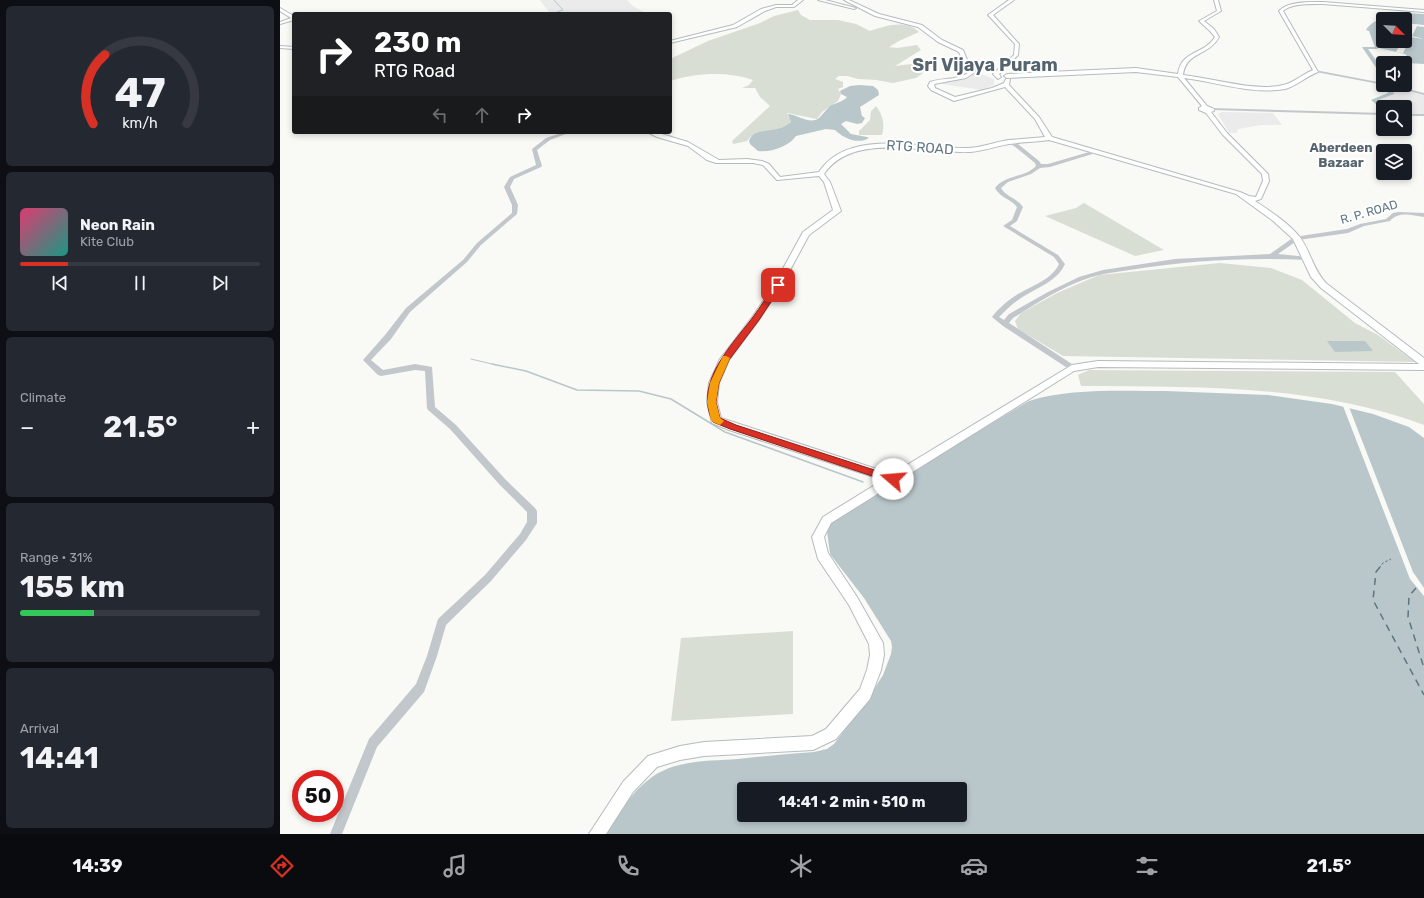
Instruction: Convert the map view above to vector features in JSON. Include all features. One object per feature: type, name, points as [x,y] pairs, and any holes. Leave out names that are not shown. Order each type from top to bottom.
[{"type":"main road","points":[[672,42],[732,27],[763,10],[776,6],[793,6],[801,0]]},
{"type":"main road","points":[[820,0],[915,24],[928,31],[940,41],[961,51],[966,63],[973,68],[971,74],[966,78],[936,81],[932,83],[931,86],[933,89],[954,99],[991,89],[1004,80],[1019,76],[1136,70],[1205,79],[1239,86],[1263,88],[1284,87],[1316,71],[1281,12],[1285,7],[1309,3],[1323,3],[1424,11]]},
{"type":"main road","points":[[846,0],[873,13]]},
{"type":"main road","points":[[1012,0],[990,15],[1017,44],[1016,55],[996,74],[1004,80],[1047,132],[1049,138],[1238,193],[1253,196],[1261,207],[1284,225],[1296,238],[1315,277],[1324,286],[1424,363]]},
{"type":"main road","points":[[1216,0],[1219,11],[1201,21],[1215,33],[1217,37],[1213,45],[1185,60],[1181,65],[1180,76],[1208,109],[1225,134],[1265,174],[1266,181],[1253,196]]},
{"type":"main road","points":[[280,9],[292,17]]},
{"type":"main road","points":[[280,23],[292,20]]},
{"type":"main road","points":[[280,47],[292,48]]},
{"type":"main road","points":[[655,134],[686,143],[706,157],[717,161],[752,162],[764,164],[769,168],[772,175],[779,179],[821,174],[827,182],[836,211],[806,234],[778,285],[756,318],[725,359],[714,383],[712,402],[713,408],[716,420],[733,427],[893,479]]},
{"type":"main road","name":"RTG ROAD","points":[[821,174],[824,168],[857,149],[878,144],[895,144],[953,150],[978,149],[1008,142],[1022,142],[1049,138]]},
{"type":"main road","points":[[1253,196],[1261,207]]},
{"type":"main road","points":[[597,834],[628,787],[653,761],[680,753],[704,749],[813,743],[831,734],[865,694],[874,670],[877,655],[876,643],[853,601],[822,555],[818,537],[827,520],[1072,368],[1098,364],[1424,367]]},
{"type":"street","points":[[1316,71],[1376,83]]},
{"type":"street","points":[[1412,91],[1424,94]]},
{"type":"street","points":[[1208,109],[1376,114]]},
{"type":"street","points":[[1412,115],[1424,115]]},
{"type":"street","points":[[336,834],[373,743],[420,688],[432,656],[442,622],[488,578],[523,537],[532,523],[532,511],[508,488],[445,418],[430,408],[429,369],[415,367],[381,373],[367,360],[388,337],[408,310],[465,261],[479,244],[515,213],[515,205],[508,187],[512,178],[539,166],[534,150],[548,139],[563,134]]},
{"type":"street","points":[[1008,142],[1016,145],[1037,162],[1039,166]]},
{"type":"street","points":[[1072,368],[995,317],[1019,296],[1058,272],[1062,264],[1056,256],[1006,226],[1014,221],[1020,207],[1018,203],[1002,195],[998,188],[1000,184],[1032,172],[1039,166],[1048,166],[1096,152]]},
{"type":"street","name":"R. P. ROAD","points":[[1296,238],[1348,231],[1362,225],[1388,220],[1390,216],[1397,213],[1424,214]]},
{"type":"street","points":[[1272,256],[1296,238]]},
{"type":"street","points":[[1005,324],[1012,316],[1050,293],[1081,278],[1103,272],[1175,261],[1272,256],[1306,258]]},
{"type":"shaded area","points":[[540,0],[627,0],[633,6],[644,12],[549,12]]},
{"type":"shaded area","points":[[798,10],[801,15],[810,20],[838,20],[856,24],[870,31],[895,25],[914,28],[919,32],[889,47],[897,48],[917,45],[921,50],[895,66],[912,64],[925,67],[922,74],[916,78],[893,83],[839,76],[835,79],[843,82],[843,87],[838,89],[841,94],[838,101],[822,112],[817,119],[787,113],[791,121],[789,125],[776,131],[752,135],[747,141],[733,144],[732,141],[770,106],[760,97],[755,88],[742,88],[749,85],[753,80],[733,75],[712,74],[690,76],[672,80],[672,58],[708,41],[760,23],[774,16]]},
{"type":"shaded area","points":[[1412,13],[1424,14],[1424,64],[1412,63],[1412,56],[1407,56],[1405,54],[1379,48],[1412,48]]},
{"type":"shaded area","points":[[1376,21],[1376,47],[1369,31],[1366,30],[1369,25]]},
{"type":"shaded area","points":[[976,72],[994,79],[994,85],[982,90],[935,83],[943,80],[967,79]]},
{"type":"shaded area","points":[[850,86],[873,86],[878,90],[879,95],[860,107],[862,116],[865,118],[862,123],[857,124],[846,121],[841,124],[851,134],[869,138],[860,141],[851,140],[842,136],[835,130],[826,129],[796,136],[789,143],[774,150],[758,151],[750,144],[749,141],[754,134],[781,128],[791,122],[788,114],[808,120],[815,120],[819,118],[830,106],[847,97],[841,94],[840,91]]},
{"type":"shaded area","points":[[1396,92],[1410,92],[1424,95],[1424,114],[1412,114],[1412,100],[1376,100]]},
{"type":"shaded area","points":[[876,106],[883,120],[882,135],[859,135],[859,131],[870,120],[871,111]]},
{"type":"shaded area","points":[[1221,112],[1273,113],[1282,125],[1261,125],[1238,129],[1237,133],[1229,133],[1218,114]]},
{"type":"shaded area","points":[[1084,203],[1164,250],[1135,256],[1045,216],[1076,208]]},
{"type":"shaded area","points":[[1220,263],[1271,268],[1302,280],[1355,323],[1378,335],[1415,362],[1063,356],[1018,329],[1015,321],[1021,313],[1057,293],[1099,275]]},
{"type":"shaded area","points":[[1327,341],[1365,341],[1373,351],[1335,352]]},
{"type":"shaded area","points":[[1089,370],[1395,372],[1424,404],[1424,425],[1382,412],[1340,402],[1254,390],[1081,386],[1078,375]]},
{"type":"shaded area","points":[[1165,391],[1268,395],[1332,404],[1373,414],[1409,427],[1424,438],[1424,834],[606,834],[638,789],[661,771],[693,762],[814,752],[827,749],[834,744],[866,702],[883,675],[891,654],[891,641],[864,598],[830,554],[827,531],[831,523],[911,472],[1029,401],[1044,397],[1078,392]]},
{"type":"shaded area","points":[[793,631],[793,714],[671,721],[681,638]]},
{"type":"pier","points":[[1412,24],[1424,25],[1424,27],[1417,26],[1412,36]]},
{"type":"pier","points":[[1398,48],[1406,48],[1403,53],[1396,52]]},
{"type":"pier","points":[[1343,406],[1349,407],[1413,572],[1424,588],[1424,596],[1410,579]]},
{"type":"waterway","points":[[554,0],[563,10],[557,12]]},
{"type":"waterway","points":[[1376,48],[1364,48],[1376,64]]},
{"type":"waterway","points":[[1376,102],[1374,100],[1391,94],[1390,92]]},
{"type":"waterway","points":[[471,359],[496,365]]},
{"type":"waterway","points":[[492,364],[526,371],[577,390],[639,391],[671,399],[725,432],[863,482]]},
{"type":"ferry route","points":[[1379,568],[1383,563],[1391,559]]},
{"type":"ferry route","points":[[1380,567],[1376,572],[1373,600],[1424,695]]},
{"type":"ferry route","points":[[1416,588],[1409,596],[1408,617],[1424,668]]},
{"type":"slow traffic","points":[[720,421],[716,420],[712,402],[714,383],[726,358]]},
{"type":"district","name":"Sri Vijaya Puram","points":[[985,65]]},
{"type":"district","name":"Aberdeen Bazaar","points":[[1341,154]]},
{"type":"route","points":[[778,285],[756,318],[725,359],[714,383],[712,402],[716,420],[733,427],[893,479]]}]
